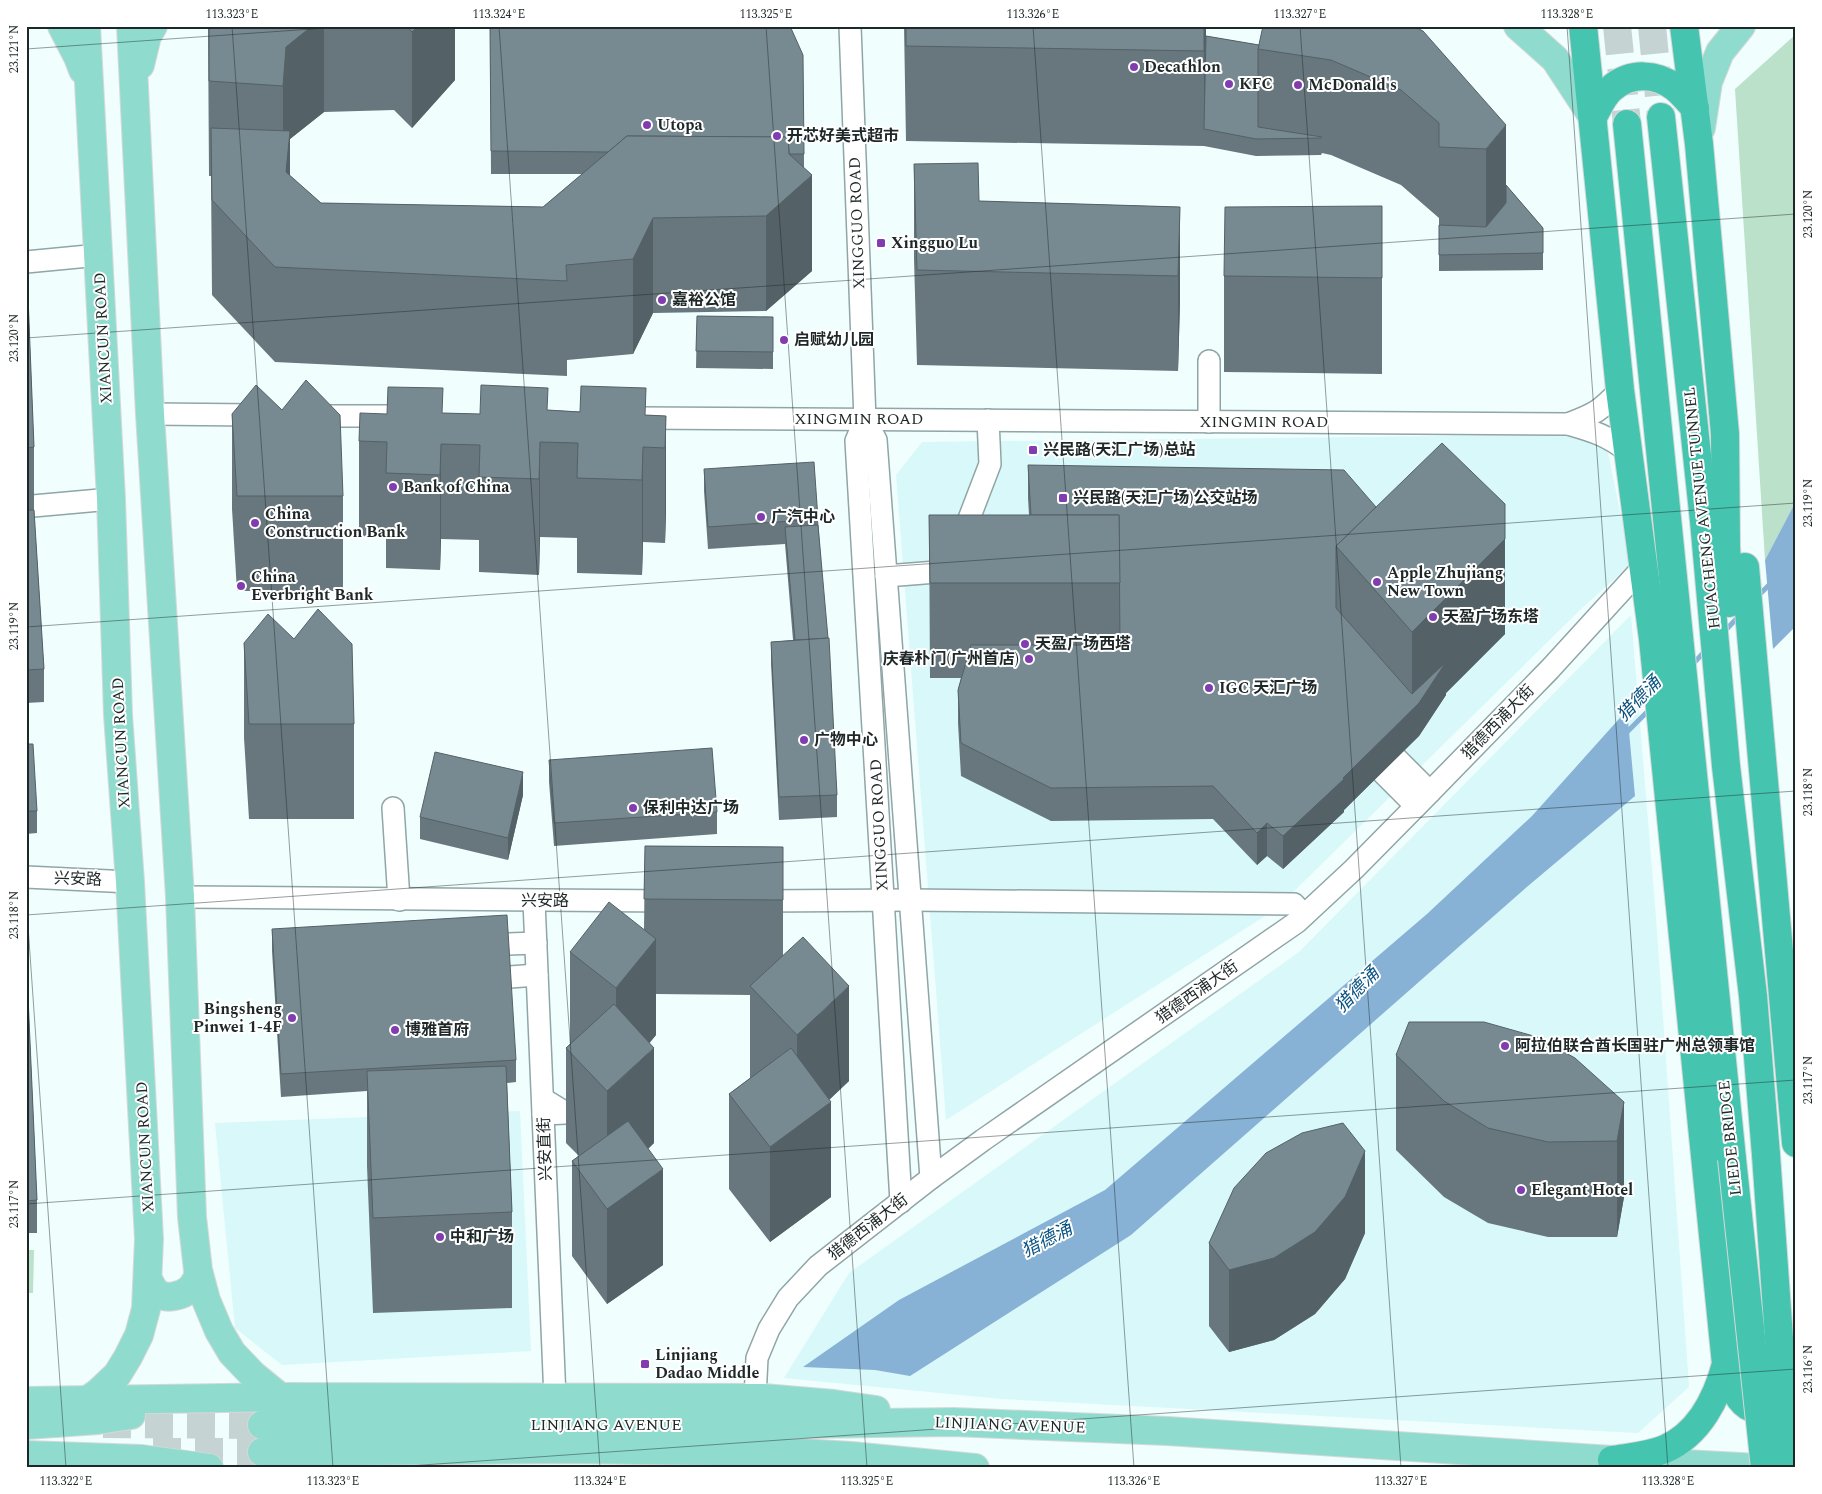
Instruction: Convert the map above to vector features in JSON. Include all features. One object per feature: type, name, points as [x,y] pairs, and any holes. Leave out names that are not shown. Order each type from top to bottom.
[{"type":"highway","points":[[1583,26],[1620,390],[1653,639],[1726,1364],[1733,1386],[1744,1402],[1752,1408],[1785,1413],[1796,1412]]},
{"type":"highway","points":[[1684,26],[1699,144],[1734,537],[1760,732],[1793,1087],[1796,1143]]},
{"type":"highway","points":[[1593,117],[1611,88],[1631,77],[1648,76],[1664,81],[1676,89],[1695,108]]},
{"type":"highway","name":"HUACHENG AVENUE TUNNEL","points":[[1661,117],[1708,571],[1731,757]]},
{"type":"highway","points":[[1627,124],[1676,612],[1698,807]]},
{"type":"highway","points":[[1731,757],[1734,537]]},
{"type":"highway","points":[[1673,830],[1676,724],[1676,612]]},
{"type":"highway","points":[[1653,639],[1698,807]]},
{"type":"highway","name":"LIEDE BRIDGE","points":[[1731,757],[1766,1155],[1789,1468]]},
{"type":"highway","name":"LIEDE BRIDGE","points":[[1698,807],[1732,1159],[1765,1468]]},
{"type":"highway","points":[[1612,1460],[1648,1454],[1666,1448],[1684,1438],[1709,1407],[1720,1385],[1726,1364]]},
{"type":"main road","points":[[62,26],[78,57],[90,90],[102,83],[114,80],[134,88]]},
{"type":"main road","name":"XIANCUN ROAD","points":[[56,1423],[117,1375],[128,1357],[139,1334],[146,1309],[150,1239],[130,882],[118,715],[99,255],[86,26]]},
{"type":"main road","points":[[131,26],[150,414],[180,897],[192,1217],[199,1276],[206,1300],[220,1331],[232,1353],[253,1375],[280,1397]]},
{"type":"main road","points":[[134,88],[147,36],[153,26]]},
{"type":"main road","points":[[1518,26],[1555,59],[1593,117]]},
{"type":"main road","points":[[1699,144],[1708,82],[1720,52],[1741,26]]},
{"type":"main road","points":[[148,1280],[156,1293],[173,1297],[181,1295],[190,1289],[199,1276]]},
{"type":"main road","points":[[26,1401],[280,1397],[755,1398],[834,1404],[954,1422]]},
{"type":"main road","points":[[26,1425],[133,1415],[208,1399]]},
{"type":"main road","name":"LINJIANG AVENUE","points":[[262,1425],[732,1425],[954,1422],[1166,1431],[1501,1460],[1612,1460],[1758,1468]]},
{"type":"main road","name":"LINJIANG AVENUE","points":[[262,1452],[435,1450],[786,1452],[962,1466]]},
{"type":"main road","points":[[26,1455],[141,1459],[209,1468]]},
{"type":"main road","points":[[1789,1468],[1796,1456]]},
{"type":"main road","points":[[921,1468],[962,1466]]},
{"type":"street","name":"XINGGUO ROAD","points":[[850,26],[864,420],[856,441],[901,1202]]},
{"type":"street","points":[[26,262],[99,255]]},
{"type":"street","points":[[1209,361],[1209,422]]},
{"type":"street","name":"XINGMIN ROAD","points":[[1568,424],[1592,415],[1604,407],[1620,390]]},
{"type":"street","points":[[150,414],[411,416]]},
{"type":"street","name":"XINGMIN ROAD","points":[[620,418],[1568,424],[1612,439],[1627,451]]},
{"type":"street","name":"XINGGUO ROAD","points":[[864,420],[876,440],[931,1178]]},
{"type":"street","points":[[886,576],[949,571],[990,464],[988,420]]},
{"type":"street","points":[[33,506],[110,499]]},
{"type":"street","name":"猎德西浦大街","points":[[755,1398],[757,1358],[769,1328],[788,1298],[818,1266],[931,1178],[1304,915],[1354,869],[1550,669],[1644,566]]},
{"type":"street","points":[[1364,740],[1423,799]]},
{"type":"street","points":[[393,808],[399,900]]},
{"type":"street","name":"兴安路","points":[[26,878],[130,882]]},
{"type":"street","name":"兴安路","points":[[180,897],[692,901]]},
{"type":"street","points":[[732,901],[883,902],[910,900],[1294,904],[1304,915]]},
{"type":"street","name":"兴安直街","points":[[534,901],[556,1398]]},
{"type":"street","points":[[508,944],[536,943]]},
{"type":"street","points":[[510,977],[537,975]]},
{"type":"street","points":[[543,1106],[566,1113],[582,1128]]},
{"type":"shaded area","points":[[1604,434],[1631,564],[1579,611],[1276,909],[946,1120],[896,475],[922,442]]},
{"type":"shaded area","points":[[1631,615],[1656,918],[1689,1387],[1638,1433],[1002,1399],[784,1378],[849,1273],[1299,952]]},
{"type":"shaded area","points":[[520,1111],[531,1351],[282,1365],[235,1328],[215,1123]]},
{"type":"green space","points":[[1796,34],[1796,501],[1765,560],[1735,89]]},
{"type":"green space","points":[[26,1250],[34,1250],[33,1293],[26,1293]]},
{"type":"water","points":[[1796,501],[1796,626],[1773,649],[1765,560]]},
{"type":"water","points":[[1627,710],[1635,796],[1528,886],[1131,1235],[910,1376],[875,1370],[803,1367],[899,1300],[1105,1190],[1427,914],[1532,816]]},
{"type":"building","points":[[209,26],[312,26],[286,47],[283,86],[209,81]]},
{"type":"building","points":[[406,26],[418,26],[412,32]]},
{"type":"building","name":"Utopa","points":[[490,26],[790,26],[803,55],[804,154],[789,154],[788,137],[627,136],[608,152],[491,151]]},
{"type":"building","points":[[906,26],[1204,26],[1204,51],[906,46]]},
{"type":"building","points":[[1263,26],[1413,26],[1423,31],[1506,125],[1486,149],[1439,147],[1439,123],[1401,90],[1331,60],[1258,49]]},
{"type":"building","points":[[1206,36],[1259,45],[1258,127],[1322,137],[1256,139],[1204,129]]},
{"type":"building","points":[[211,128],[290,131],[286,172],[321,203],[543,207],[627,136],[788,137],[789,154],[812,175],[766,216],[653,218],[633,259],[566,265],[567,281],[275,267],[212,200]]},
{"type":"building","points":[[978,163],[979,201],[1180,207],[1178,276],[917,270],[914,164]]},
{"type":"building","points":[[1506,185],[1543,228],[1543,253],[1439,255],[1439,225],[1486,227],[1506,203]]},
{"type":"building","points":[[1382,206],[1382,278],[1224,276],[1225,207]]},
{"type":"building","points":[[26,246],[34,447],[26,448]]},
{"type":"building","points":[[697,316],[773,317],[773,352],[696,351]]},
{"type":"building","points":[[306,380],[340,415],[343,496],[237,496],[232,414],[256,385],[282,410]]},
{"type":"building","points":[[481,385],[548,388],[547,410],[580,412],[581,386],[646,388],[645,415],[666,416],[665,448],[643,447],[642,480],[577,478],[578,443],[540,442],[539,479],[479,477],[480,445],[441,444],[440,475],[386,473],[387,442],[359,441],[360,413],[387,414],[388,387],[443,388],[442,413],[480,414]]},
{"type":"building","points":[[1442,443],[1505,504],[1505,539],[1412,632],[1336,546]]},
{"type":"building","name":"广汽中心","points":[[814,462],[818,519],[708,527],[704,469]]},
{"type":"building","name":"IGC 天汇广场","points":[[1028,465],[1344,470],[1376,507],[1336,546],[1336,608],[1412,694],[1446,662],[1419,703],[1344,779],[1283,836],[1267,823],[1257,833],[1213,786],[1051,788],[961,743],[958,690],[971,645],[1120,645],[1119,515],[1031,515]]},
{"type":"building","points":[[26,510],[34,510],[44,669],[26,670]]},
{"type":"building","points":[[929,515],[1119,515],[1120,583],[930,583]]},
{"type":"building","points":[[818,525],[828,638],[795,640],[785,527]]},
{"type":"building","points":[[318,609],[352,644],[354,724],[249,724],[244,643],[268,614],[294,639]]},
{"type":"building","name":"广物中心","points":[[829,638],[837,795],[779,797],[771,642]]},
{"type":"building","points":[[26,744],[33,744],[37,811],[26,811]]},
{"type":"building","name":"保利中达广场","points":[[712,748],[717,812],[554,823],[549,760]]},
{"type":"building","points":[[435,752],[523,772],[508,838],[420,817]]},
{"type":"building","points":[[645,846],[783,847],[783,900],[644,899]]},
{"type":"building","points":[[609,902],[656,939],[616,988],[570,952]]},
{"type":"building","name":"博雅首府","points":[[507,915],[516,1060],[281,1074],[272,929]]},
{"type":"building","points":[[803,937],[849,986],[797,1035],[750,986]]},
{"type":"building","points":[[26,951],[37,1200],[26,1201]]},
{"type":"building","points":[[614,1004],[654,1048],[607,1091],[566,1048]]},
{"type":"building","points":[[1409,1022],[1484,1022],[1537,1037],[1575,1058],[1624,1102],[1617,1141],[1548,1142],[1488,1128],[1444,1101],[1396,1055]]},
{"type":"building","points":[[791,1048],[831,1102],[770,1147],[729,1094]]},
{"type":"building","points":[[506,1066],[512,1212],[373,1218],[367,1071]]},
{"type":"building","points":[[628,1121],[663,1169],[607,1209],[572,1161]]},
{"type":"building","points":[[1343,1123],[1365,1151],[1345,1197],[1315,1232],[1274,1258],[1229,1270],[1209,1243],[1234,1188],[1266,1153],[1302,1133]]},
{"type":"waterway","name":"猎德涌","points":[[1757,597],[1772,582]]},
{"type":"waterway","name":"猎德涌","points":[[1723,633],[1739,616]]},
{"type":"waterway","name":"猎德涌","points":[[1691,666],[1706,650]]},
{"type":"waterway","name":"猎德涌","points":[[1625,734],[1651,708]]},
{"type":"tunnel","points":[[1617,26],[1627,124]]},
{"type":"tunnel","points":[[1652,26],[1661,117]]},
{"type":"tunnel","points":[[103,1424],[262,1425]]},
{"type":"tunnel","points":[[153,1452],[262,1452]]},
{"type":"place","name":"Decathlon","points":[[1134,67]]},
{"type":"place","name":"KFC","points":[[1229,84]]},
{"type":"place","name":"McDonald's","points":[[1298,85]]},
{"type":"place","name":"Utopa","points":[[647,125]]},
{"type":"place","name":"开芯好美式超市","points":[[777,136]]},
{"type":"place","name":"Xingguo Lu","points":[[881,243]]},
{"type":"place","name":"嘉裕公馆","points":[[662,300]]},
{"type":"place","name":"启赋幼儿园","points":[[784,340]]},
{"type":"place","name":"兴民路(天汇广场)总站","points":[[1033,450]]},
{"type":"place","name":"Bank of China","points":[[393,487]]},
{"type":"place","name":"兴民路(天汇广场)公交站场","points":[[1063,498]]},
{"type":"place","name":"广汽中心","points":[[761,517]]},
{"type":"place","name":"China Construction Bank","points":[[255,523]]},
{"type":"place","name":"Apple Zhujiang New Town","points":[[1377,582]]},
{"type":"place","name":"China Everbright Bank","points":[[241,586]]},
{"type":"place","name":"天盈广场东塔","points":[[1433,617]]},
{"type":"place","name":"天盈广场西塔","points":[[1025,644]]},
{"type":"place","name":"庆春朴门(广州首店)","points":[[1029,659]]},
{"type":"place","name":"IGC 天汇广场","points":[[1209,688]]},
{"type":"place","name":"广物中心","points":[[804,740]]},
{"type":"place","name":"保利中达广场","points":[[633,808]]},
{"type":"place","name":"Bingsheng Pinwei 1-4F","points":[[292,1018]]},
{"type":"place","name":"博雅首府","points":[[395,1030]]},
{"type":"place","name":"阿拉伯联合酋长国驻广州总领事馆","points":[[1505,1046]]},
{"type":"place","name":"Elegant Hotel","points":[[1521,1190]]},
{"type":"place","name":"中和广场","points":[[440,1237]]},
{"type":"place","name":"Linjiang Dadao Middle","points":[[645,1364]]}]
